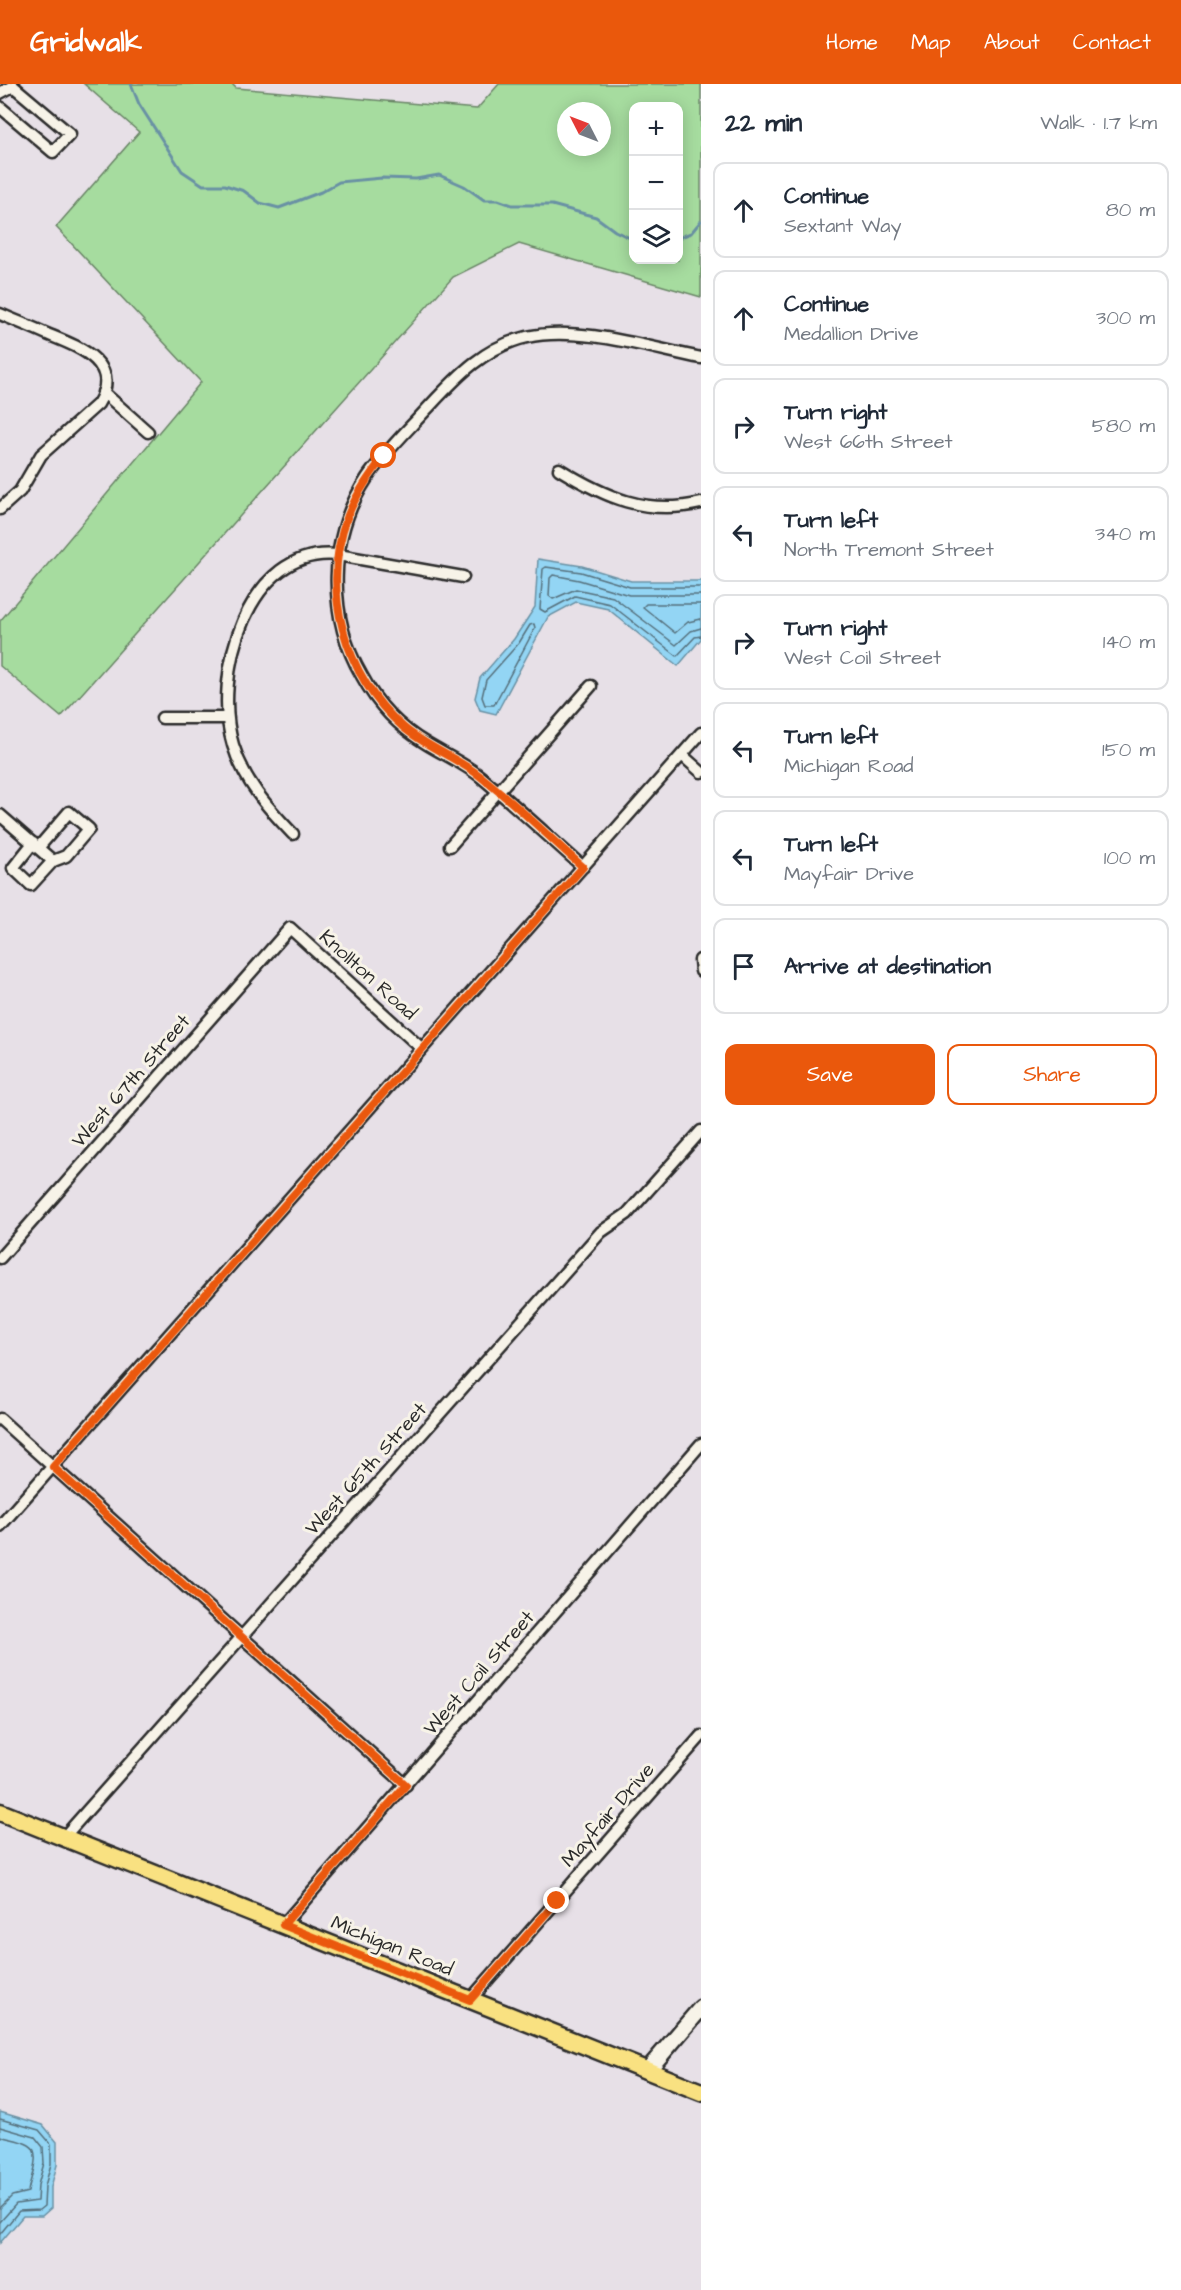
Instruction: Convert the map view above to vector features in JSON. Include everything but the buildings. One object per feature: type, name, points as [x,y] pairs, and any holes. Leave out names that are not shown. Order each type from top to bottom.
[{"type":"main road","name":"Michigan Road","points":[[0,1812],[701,2092]]},
{"type":"street","points":[[0,93],[13,86],[70,134],[53,152],[0,107]]},
{"type":"street","points":[[0,314],[85,350],[99,364],[104,380],[103,392],[98,404],[41,455],[20,491],[0,509]]},
{"type":"street","points":[[583,867],[470,769],[411,733],[391,716],[367,686],[353,660],[341,623],[336,585],[338,555],[348,515],[360,490],[373,471],[454,380],[490,351],[521,339],[560,333],[582,335],[701,358]]},
{"type":"street","points":[[103,392],[148,432]]},
{"type":"street","points":[[559,469],[601,494],[633,504],[676,507],[701,503]]},
{"type":"street","points":[[293,834],[262,801],[250,783],[235,752],[227,718],[226,688],[233,649],[246,617],[259,595],[279,573],[297,561],[313,556],[338,555],[463,577]]},
{"type":"street","points":[[450,846],[591,686]]},
{"type":"street","points":[[162,718],[227,718]]},
{"type":"street","points":[[0,1526],[701,733]]},
{"type":"street","points":[[682,754],[701,772]]},
{"type":"street","points":[[69,812],[90,829],[66,856],[53,861],[31,885],[13,868],[69,812]]},
{"type":"street","points":[[0,815],[53,861]]},
{"type":"street","name":"Knollton Road","points":[[290,928],[422,1048]]},
{"type":"street","name":"West 67th Street","points":[[0,1258],[290,928]]},
{"type":"street","name":"West 65th Street","points":[[63,1838],[601,1232],[627,1214],[701,1131]]},
{"type":"street","points":[[0,1419],[406,1785]]},
{"type":"street","name":"West Coil Street","points":[[283,1925],[701,1444]]},
{"type":"street","name":"Mayfair Drive","points":[[470,2000],[701,1736]]},
{"type":"street","points":[[647,2071],[701,2008]]},
{"type":"green space","points":[[84,84],[232,84],[236,88],[477,109],[499,84],[701,84],[701,297],[519,244],[453,277],[61,717],[0,666],[0,621],[201,382],[56,227],[139,132]]},
{"type":"water","points":[[538,559],[582,566],[631,581],[701,581],[701,639],[678,666],[608,609],[576,602],[548,617],[496,714],[480,710],[475,698],[480,678],[514,639],[535,607]]},
{"type":"water","points":[[0,2112],[43,2125],[57,2142],[57,2165],[51,2187],[51,2208],[42,2216],[23,2216],[0,2243]]},
{"type":"waterway","points":[[131,84],[139,104],[182,171],[203,185],[225,185],[244,191],[260,203],[279,208],[321,192],[339,182],[382,178],[416,179],[439,175],[464,186],[484,200],[498,200],[512,205],[552,205],[596,217],[629,238]]},
{"type":"waterway","points":[[683,236],[691,233],[701,221]]},
{"type":"route","points":[[384,456],[367,478],[348,515],[338,555],[336,585],[339,611],[353,660],[375,696],[404,728],[424,743],[481,777],[583,867],[53,1467],[406,1785],[283,1925],[470,2000],[557,1901]]}]
